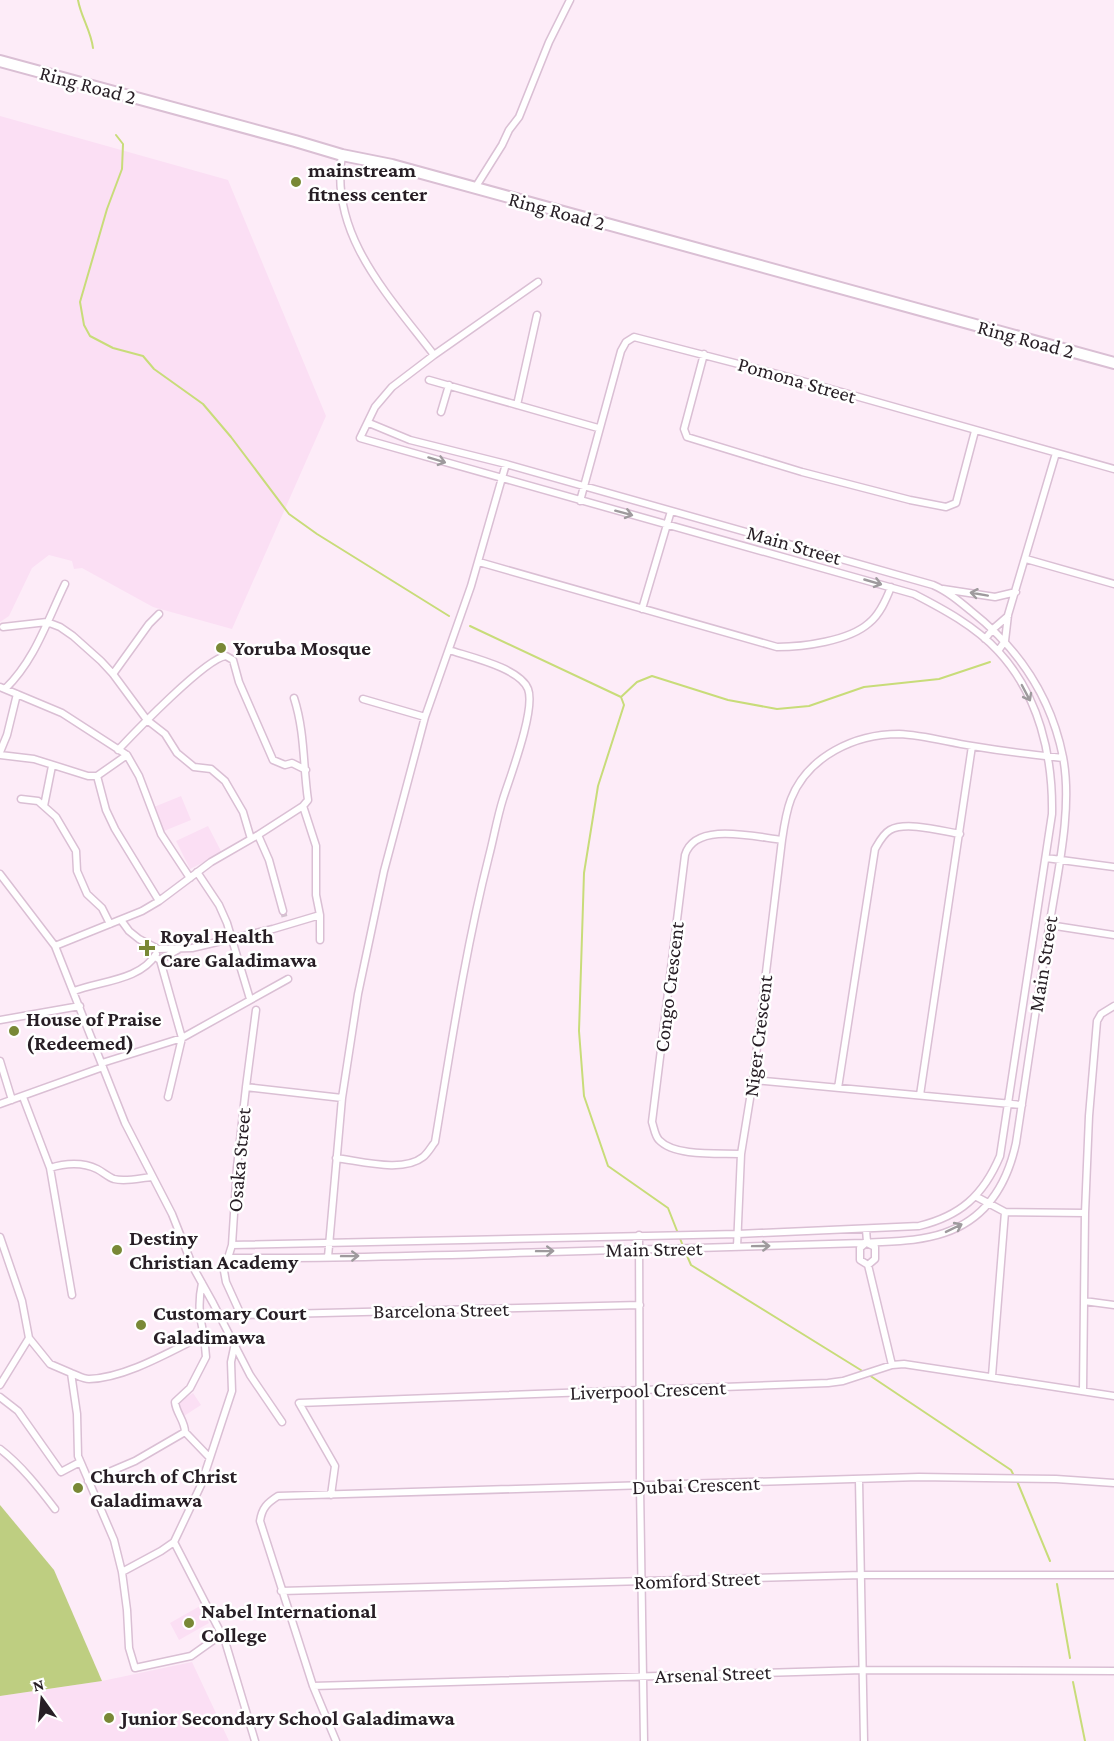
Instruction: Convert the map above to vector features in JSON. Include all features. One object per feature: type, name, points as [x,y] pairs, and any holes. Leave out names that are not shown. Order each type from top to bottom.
[{"type":"main road","name":"Ring Road 2","points":[[0,62],[342,155],[392,165],[1114,363]]},
{"type":"street","points":[[474,189],[519,117],[549,42],[570,0]]},
{"type":"street","points":[[342,155],[339,172],[342,204],[358,249],[374,275],[434,354]]},
{"type":"street","points":[[369,423],[375,407],[392,387],[434,354],[538,282]]},
{"type":"street","points":[[517,405],[537,315]]},
{"type":"street","name":"Pomona Street","points":[[580,501],[598,428],[621,351],[624,344],[634,337],[704,354],[1114,469]]},
{"type":"street","points":[[704,354],[684,429],[687,437],[802,472],[910,500],[950,507],[956,503],[975,431]]},
{"type":"street","points":[[429,380],[598,428]]},
{"type":"street","points":[[441,412],[449,386]]},
{"type":"street","name":"Main Street","points":[[229,1258],[737,1247],[913,1240],[943,1234],[966,1222],[989,1204],[1005,1178],[1012,1161],[1060,861],[1066,800],[1063,758],[1053,718],[1040,690],[1005,641],[942,588],[506,464],[410,440],[369,423],[360,438],[914,594],[968,625],[998,651],[1030,700],[1044,736],[1049,757],[1052,806],[1009,1103],[1000,1156],[990,1176],[960,1211],[933,1223],[918,1226],[738,1234],[232,1245]]},
{"type":"street","points":[[407,451],[410,440]]},
{"type":"street","points":[[461,467],[465,453]]},
{"type":"street","points":[[998,651],[1005,641],[1008,615],[1056,453]]},
{"type":"street","points":[[328,1257],[342,1098],[358,994],[384,871],[425,717],[479,562],[506,464]]},
{"type":"street","points":[[642,609],[671,511]]},
{"type":"street","points":[[1026,559],[1114,584]]},
{"type":"street","points":[[479,562],[777,647],[836,639],[859,630],[875,617],[891,587]]},
{"type":"street","points":[[2,688],[14,681],[32,655],[65,584]]},
{"type":"street","points":[[942,588],[995,597],[1016,592]]},
{"type":"street","points":[[114,674],[140,636],[159,614]]},
{"type":"street","points":[[985,639],[1008,615]]},
{"type":"street","points":[[3,627],[46,622],[74,636],[114,674],[147,720],[165,734],[177,753],[194,767],[212,769],[225,781],[243,812],[251,839]]},
{"type":"street","points":[[336,1158],[400,1166],[425,1156],[435,1142],[468,946],[500,808],[530,702],[530,695],[525,684],[514,674],[449,650]]},
{"type":"street","points":[[118,750],[147,720],[222,656],[233,660],[239,682],[273,759],[285,765],[292,763],[306,770]]},
{"type":"street","points":[[2,688],[62,713],[127,755],[139,776],[161,834],[190,878]]},
{"type":"street","points":[[17,694],[0,754],[34,759],[88,776],[97,776],[127,755]]},
{"type":"street","points":[[56,946],[121,920],[159,901],[212,862],[303,806],[308,800],[306,770],[301,720],[294,698]]},
{"type":"street","points":[[363,699],[425,717]]},
{"type":"street","name":"Niger Crescent","points":[[737,1247],[741,1154],[753,1080],[782,840],[786,815],[806,773],[818,762],[843,746],[868,737],[901,734],[1063,758]]},
{"type":"street","points":[[920,1095],[972,746]]},
{"type":"street","points":[[44,806],[52,766]]},
{"type":"street","points":[[97,776],[106,810],[115,829],[159,901]]},
{"type":"street","points":[[21,799],[35,800],[56,817],[77,855],[77,871],[87,894],[102,908],[110,924]]},
{"type":"street","points":[[303,806],[316,846],[316,896],[320,915],[320,940]]},
{"type":"street","points":[[838,1088],[875,849],[880,839],[889,831],[903,826],[960,834]]},
{"type":"street","name":"Congo Crescent","points":[[741,1154],[682,1151],[669,1147],[657,1138],[652,1122],[686,855],[693,841],[707,834],[782,840]]},
{"type":"street","points":[[258,835],[269,860],[283,911]]},
{"type":"street","points":[[1046,858],[1114,867]]},
{"type":"street","points":[[197,872],[219,904],[250,999]]},
{"type":"street","points":[[0,874],[56,946],[125,1123],[172,1214],[193,1268],[235,1343],[250,1375],[282,1422]]},
{"type":"street","points":[[121,920],[139,939],[158,949],[179,949],[192,948],[320,915]]},
{"type":"street","points":[[1049,925],[1114,934]]},
{"type":"street","points":[[158,949],[158,958],[182,1038],[168,1097]]},
{"type":"street","points":[[74,991],[104,981],[130,976],[158,958],[179,949]]},
{"type":"street","points":[[0,1104],[102,1065],[182,1038],[288,979]]},
{"type":"street","points":[[0,1020],[80,1006]]},
{"type":"street","points":[[1083,1391],[1085,1213],[1089,1116],[1097,1021],[1101,1014],[1114,1006]]},
{"type":"street","points":[[246,1087],[256,1010]]},
{"type":"street","points":[[0,1061],[12,1100]]},
{"type":"street","points":[[753,1080],[1022,1105]]},
{"type":"street","name":"Osaka Street","points":[[242,1315],[226,1282],[224,1271],[232,1245],[237,1167],[246,1087],[342,1098]]},
{"type":"street","points":[[23,1097],[50,1168],[72,1295]]},
{"type":"street","points":[[50,1168],[63,1164],[75,1164],[97,1168],[112,1178],[126,1180],[152,1177]]},
{"type":"street","points":[[975,1196],[1005,1212],[1085,1213]]},
{"type":"street","points":[[992,1376],[1005,1212]]},
{"type":"street","points":[[866,1229],[867,1242],[860,1248],[860,1260],[868,1265],[892,1365]]},
{"type":"street","points":[[639,1235],[644,1741]]},
{"type":"street","points":[[0,1237],[22,1300],[29,1338],[50,1364],[86,1379],[110,1377],[204,1335]]},
{"type":"street","points":[[202,1283],[198,1299],[206,1357],[190,1388],[175,1402],[176,1410],[185,1426],[185,1432],[209,1457]]},
{"type":"street","points":[[1084,1301],[1114,1305]]},
{"type":"street","name":"Barcelona Street","points":[[242,1315],[640,1305]]},
{"type":"street","points":[[0,1385],[29,1338]]},
{"type":"street","points":[[122,1572],[174,1542],[197,1493],[232,1391],[231,1362],[235,1343]]},
{"type":"street","name":"Liverpool Crescent","points":[[330,1495],[335,1466],[299,1403],[843,1381],[892,1365],[904,1364],[1114,1396]]},
{"type":"street","points":[[71,1373],[77,1414],[78,1456],[114,1540],[122,1572],[129,1648],[135,1668],[191,1656],[222,1634]]},
{"type":"street","points":[[0,1397],[18,1411],[61,1472],[80,1461]]},
{"type":"street","points":[[88,1481],[135,1461],[185,1432]]},
{"type":"street","points":[[0,1449],[9,1455],[55,1509]]},
{"type":"street","name":"Dubai Crescent","points":[[281,1591],[260,1521],[267,1503],[278,1496],[919,1477],[1056,1479],[1114,1483]]},
{"type":"street","points":[[859,1480],[864,1741]]},
{"type":"street","points":[[174,1542],[222,1634],[255,1741]]},
{"type":"street","name":"Romford Street","points":[[281,1591],[862,1575],[1114,1575]]},
{"type":"street","points":[[281,1591],[313,1686],[336,1741]]},
{"type":"street","name":"Arsenal Street","points":[[313,1686],[863,1670],[1114,1671]]},
{"type":"shaded area","points":[[0,116],[228,180],[326,416],[232,629],[153,607],[82,568],[74,569],[72,561],[49,555],[32,568],[9,616],[0,622]]},
{"type":"shaded area","points":[[181,796],[191,820],[164,831],[154,807]]},
{"type":"shaded area","points":[[208,826],[222,853],[190,869],[176,841]]},
{"type":"shaded area","points":[[193,1393],[201,1405],[184,1416],[176,1404]]},
{"type":"shaded area","name":"Nabel International College","points":[[200,1606],[209,1623],[179,1640],[170,1623]]},
{"type":"shaded area","name":"Junior Secondary School Galadimawa","points":[[192,1662],[229,1741],[0,1741],[0,1696],[102,1681]]},
{"type":"green space","points":[[0,1505],[54,1570],[102,1681],[0,1696]]},
{"type":"waterway","points":[[78,0],[93,48]]},
{"type":"waterway","points":[[116,135],[123,144],[122,169],[107,209],[80,302],[84,325],[90,336],[113,348],[143,356],[154,369],[203,404],[289,514],[317,534],[449,616]]},
{"type":"waterway","points":[[470,626],[621,697],[624,705],[598,786],[584,873],[579,1031],[584,1096],[608,1166],[668,1208],[683,1246]]},
{"type":"waterway","points":[[621,697],[637,682],[652,676],[728,700],[777,709],[809,706],[864,687],[939,679],[990,662]]},
{"type":"waterway","points":[[685,1251],[691,1265],[864,1372]]},
{"type":"waterway","points":[[869,1375],[1011,1470],[1014,1476]]},
{"type":"waterway","points":[[1017,1481],[1050,1561]]},
{"type":"waterway","points":[[1057,1584],[1070,1658]]},
{"type":"waterway","points":[[1073,1682],[1085,1741]]},
{"type":"tunnel","points":[[283,911],[285,919]]},
{"type":"place","name":"mainstream fitness center","points":[[296,182]]},
{"type":"place","name":"Yoruba Mosque","points":[[221,648]]},
{"type":"place","name":"Royal Health Care Galadimawa","points":[[147,948]]},
{"type":"place","name":"House of Praise (Redeemed)","points":[[14,1031]]},
{"type":"place","name":"Destiny Christian Academy","points":[[117,1250]]},
{"type":"place","name":"Customary Court Galadimawa","points":[[141,1325]]},
{"type":"place","name":"Church of Christ Galadimawa","points":[[78,1488]]},
{"type":"place","name":"Nabel International College","points":[[189,1623]]},
{"type":"place","name":"Junior Secondary School Galadimawa","points":[[109,1718]]}]
